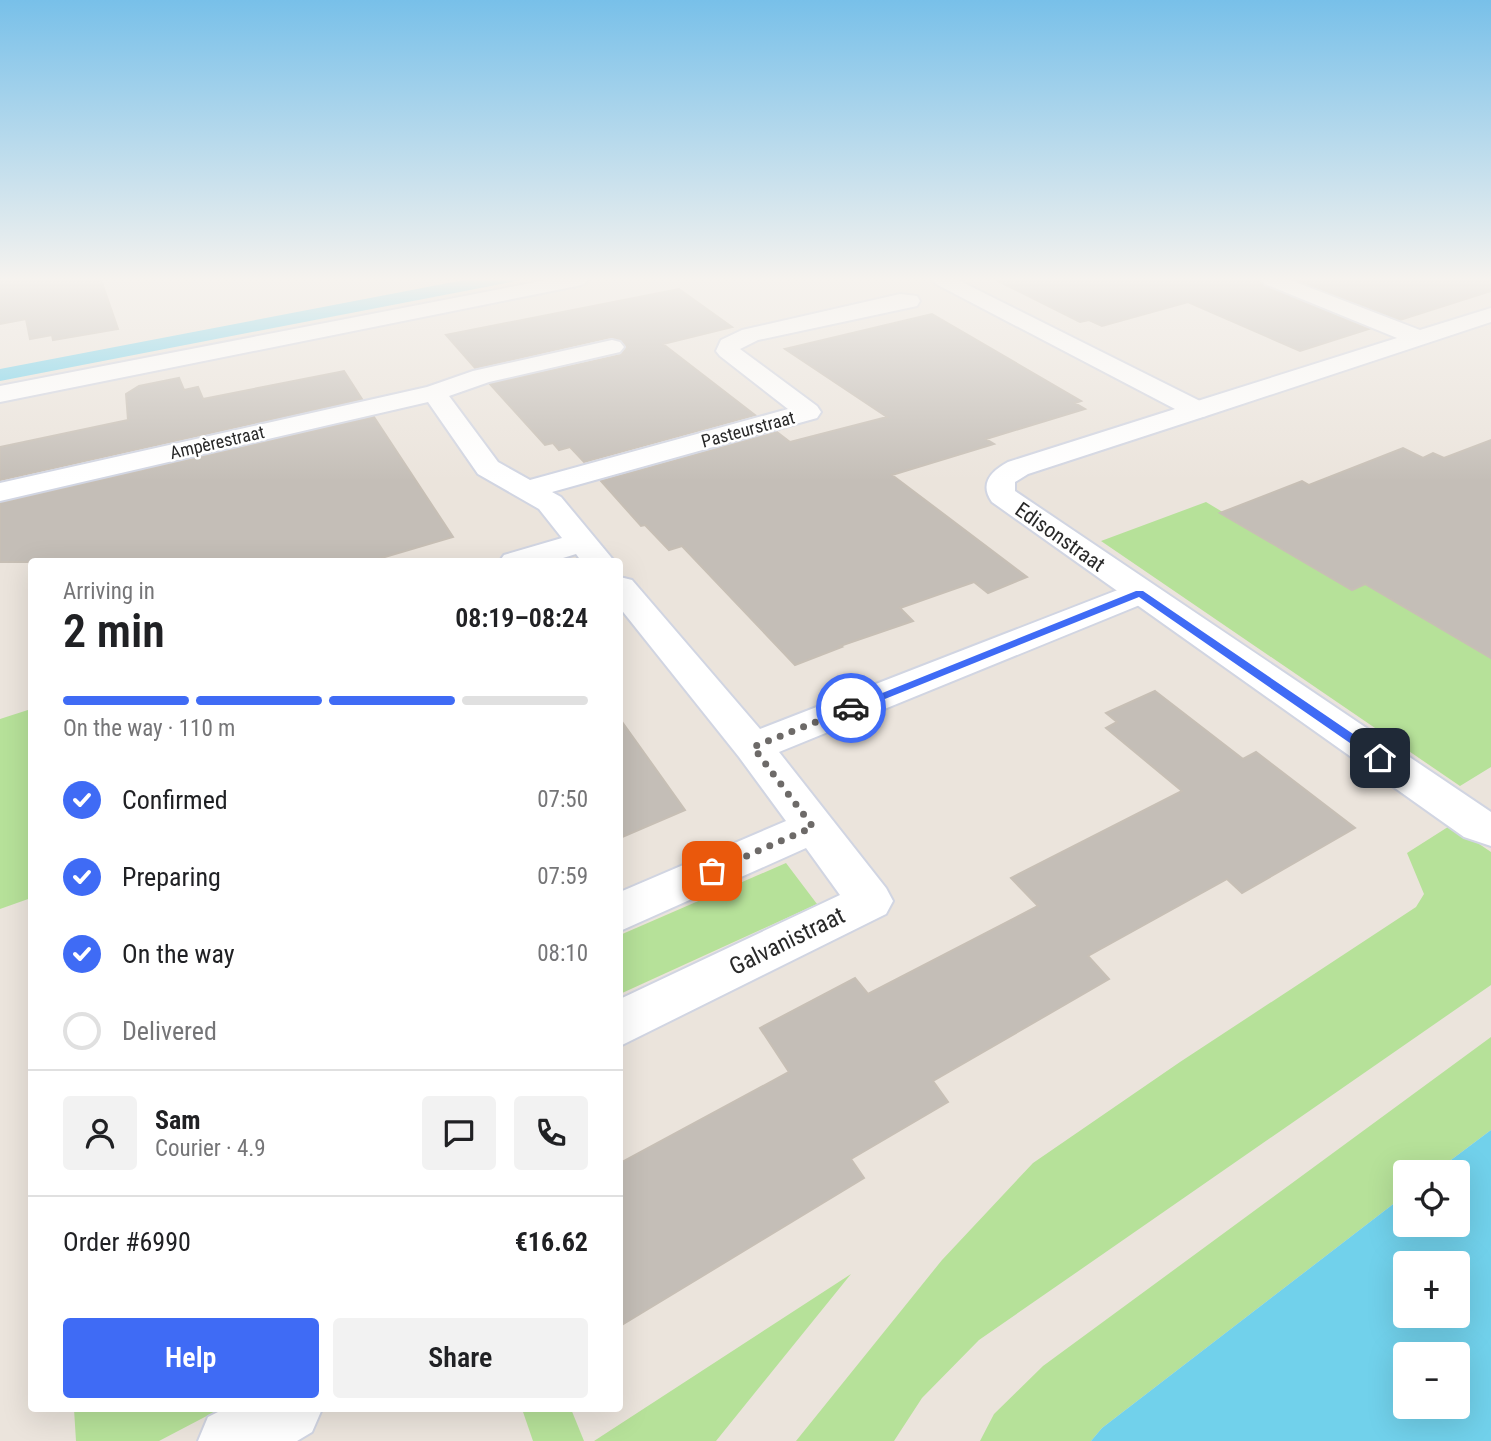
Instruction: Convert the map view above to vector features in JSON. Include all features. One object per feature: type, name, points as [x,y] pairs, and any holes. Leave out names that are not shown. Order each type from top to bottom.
[{"type":"street","points":[[0,394],[235,347]]},
{"type":"street","name":"Ampèrestraat","points":[[0,492],[434,393],[482,376],[611,347]]},
{"type":"street","name":"Pasteurstraat","points":[[526,490],[808,412],[728,351],[729,347]]},
{"type":"street","points":[[1075,347],[1197,410]]},
{"type":"street","name":"Edisonstraat","points":[[1390,347],[1018,468],[1000,481],[999,489],[1002,496],[1140,593],[1446,803],[1491,830]]},
{"type":"street","points":[[434,393],[488,468],[550,503],[591,552]]},
{"type":"street","points":[[545,558],[591,552]]},
{"type":"street","points":[[623,590],[753,747],[1140,593]]},
{"type":"street","name":"Galvanistraat","points":[[623,1022],[870,901],[753,747]]},
{"type":"street","points":[[623,911],[813,827]]},
{"type":"street","points":[[232,1441],[284,1412]]},
{"type":"green space","points":[[1206,502],[1352,590],[1368,583],[1491,656],[1491,767],[1460,786],[1101,541]]},
{"type":"green space","points":[[28,710],[28,899],[0,909],[0,719]]},
{"type":"green space","points":[[1451,825],[1491,852],[1491,985],[979,1340],[922,1398],[894,1441],[796,1441],[942,1260],[1033,1163],[1180,1062],[1416,907],[1424,894],[1407,853]]},
{"type":"green space","points":[[786,863],[817,904],[623,993],[623,934]]},
{"type":"green space","points":[[1491,1037],[1491,1130],[1451,1160],[1393,1160],[1393,1204],[1102,1428],[1091,1441],[980,1441],[994,1414],[1043,1366]]},
{"type":"green space","points":[[851,1274],[716,1441],[594,1441]]},
{"type":"green space","points":[[74,1412],[214,1412],[159,1441],[76,1441]]},
{"type":"green space","points":[[523,1412],[572,1412],[584,1441],[533,1441]]},
{"type":"water","points":[[113,347],[174,347],[0,381],[0,369]]},
{"type":"water","points":[[1491,1130],[1491,1441],[1091,1441],[1102,1428],[1393,1204],[1393,1237],[1470,1237],[1470,1160],[1451,1160]]},
{"type":"building","points":[[457,347],[566,347],[475,368]]},
{"type":"building","points":[[627,347],[667,347],[755,415],[584,462],[570,447],[559,450],[553,443],[545,445],[490,384],[621,355]]},
{"type":"building","points":[[989,347],[1081,401],[1075,403],[1085,409],[986,439],[994,444],[892,475],[1027,577],[988,593],[974,582],[900,608],[913,621],[795,665],[682,546],[669,550],[645,525],[641,526],[601,481],[777,432],[790,442],[887,417],[785,349]]},
{"type":"building","points":[[1291,347],[1312,347],[1300,351]]},
{"type":"building","points":[[344,371],[362,399],[0,480],[0,447],[128,420],[126,394],[139,386],[179,378],[184,390],[198,387],[203,399]]},
{"type":"building","points":[[374,417],[453,537],[382,558],[28,558],[28,562],[0,562],[0,503]]},
{"type":"building","points":[[1491,440],[1491,658],[1365,584],[1352,590],[1220,513],[1302,481],[1309,485],[1403,448],[1423,458],[1433,453],[1444,458]]},
{"type":"building","points":[[1155,691],[1243,759],[1256,752],[1355,828],[1242,893],[1227,879],[1088,956],[1109,979],[933,1081],[948,1102],[851,1159],[864,1178],[623,1324],[623,1161],[789,1072],[760,1028],[855,978],[868,994],[1038,906],[1011,878],[1182,791],[1106,728],[1117,722],[1106,713]]},
{"type":"building","points":[[623,723],[685,810],[623,837]]},
{"type":"way so far","points":[[712,871],[813,827],[753,747],[851,708]]},
{"type":"route","points":[[851,708],[1140,593],[1380,758]]}]
